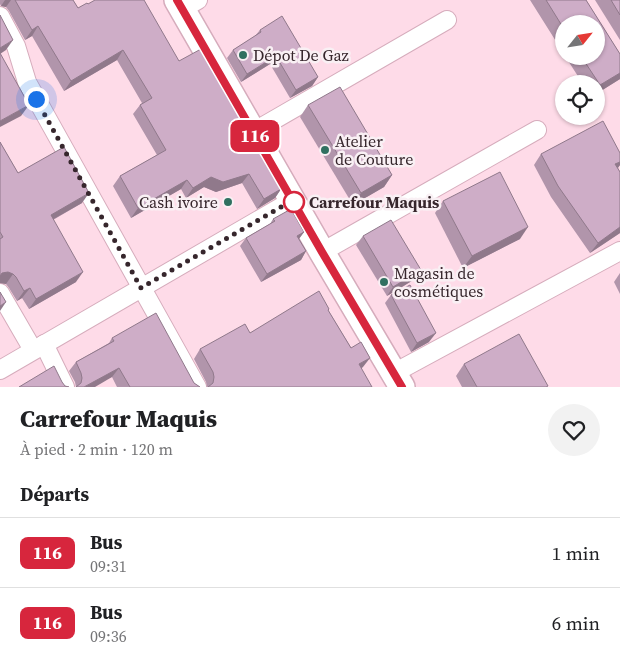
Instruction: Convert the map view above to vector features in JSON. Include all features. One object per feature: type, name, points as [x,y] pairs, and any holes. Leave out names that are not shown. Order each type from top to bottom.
[{"type":"street","points":[[186,3],[253,132],[398,380],[620,251]]},
{"type":"street","points":[[0,16],[16,46],[27,82],[197,387]]},
{"type":"street","points":[[253,132],[447,20]]},
{"type":"street","points":[[322,252],[537,130]]},
{"type":"street","points":[[0,370],[293,200]]},
{"type":"street","points":[[0,294],[39,347],[65,387]]},
{"type":"building","points":[[15,0],[73,0],[78,8],[95,0],[144,0],[179,61],[201,49],[281,189],[264,199],[249,174],[223,182],[211,177],[193,188],[187,180],[138,208],[120,176],[166,150],[140,105],[152,98],[123,50],[71,81],[38,26],[32,30]]},
{"type":"building","points":[[546,0],[586,0],[595,15],[555,15]]},
{"type":"building","points":[[611,0],[620,0],[620,15]]},
{"type":"building","points":[[0,15],[13,40],[0,48]]},
{"type":"building","points":[[282,16],[318,77],[296,90],[276,56],[247,74],[233,50]]},
{"type":"building","points":[[605,30],[620,54],[620,73],[605,82],[605,75],[593,75],[587,65],[605,65]]},
{"type":"building","points":[[0,53],[29,105],[0,121]]},
{"type":"building","points":[[340,87],[392,175],[361,193],[308,105]]},
{"type":"building","points":[[595,125],[605,125],[620,153],[620,162],[615,164],[620,172],[620,227],[598,243],[558,186],[541,154]]},
{"type":"building","points":[[0,142],[18,173],[64,147],[89,193],[51,215],[83,272],[36,299],[30,288],[24,291],[13,274],[8,272],[2,273],[0,276],[0,239],[3,237],[0,232]]},
{"type":"building","points":[[500,172],[528,227],[472,256],[443,201]]},
{"type":"building","points":[[291,209],[304,232],[297,236],[306,251],[267,274],[246,238]]},
{"type":"building","points":[[391,220],[421,270],[393,287],[363,236]]},
{"type":"building","points":[[410,285],[436,333],[417,343],[391,295]]},
{"type":"building","points":[[319,291],[351,348],[361,342],[370,358],[359,364],[372,387],[208,387],[213,383],[213,372],[200,349],[245,324],[250,333]]},
{"type":"building","points":[[0,292],[6,302],[0,306]]},
{"type":"building","points":[[156,313],[194,383],[200,387],[130,387],[119,368],[84,387],[76,387],[81,383],[82,378],[76,362],[114,341],[112,338]]},
{"type":"building","points":[[519,334],[548,386],[477,387],[464,364]]},
{"type":"building","points":[[54,366],[62,382],[65,386],[69,387],[19,387]]},
{"type":"bus line","name":"116","points":[[177,0],[402,387]]},
{"type":"place","name":"Dépot De Gaz","points":[[243,55]]},
{"type":"place","name":"Atelier de Couture","points":[[325,150]]},
{"type":"place","name":"Cash ivoire","points":[[228,202]]},
{"type":"place","name":"Carrefour Maquis","points":[[294,202]]},
{"type":"place","name":"Magasin de cosmétiques","points":[[384,282]]},
{"type":"route","points":[[36,99],[141,288],[293,200],[294,202]]}]
